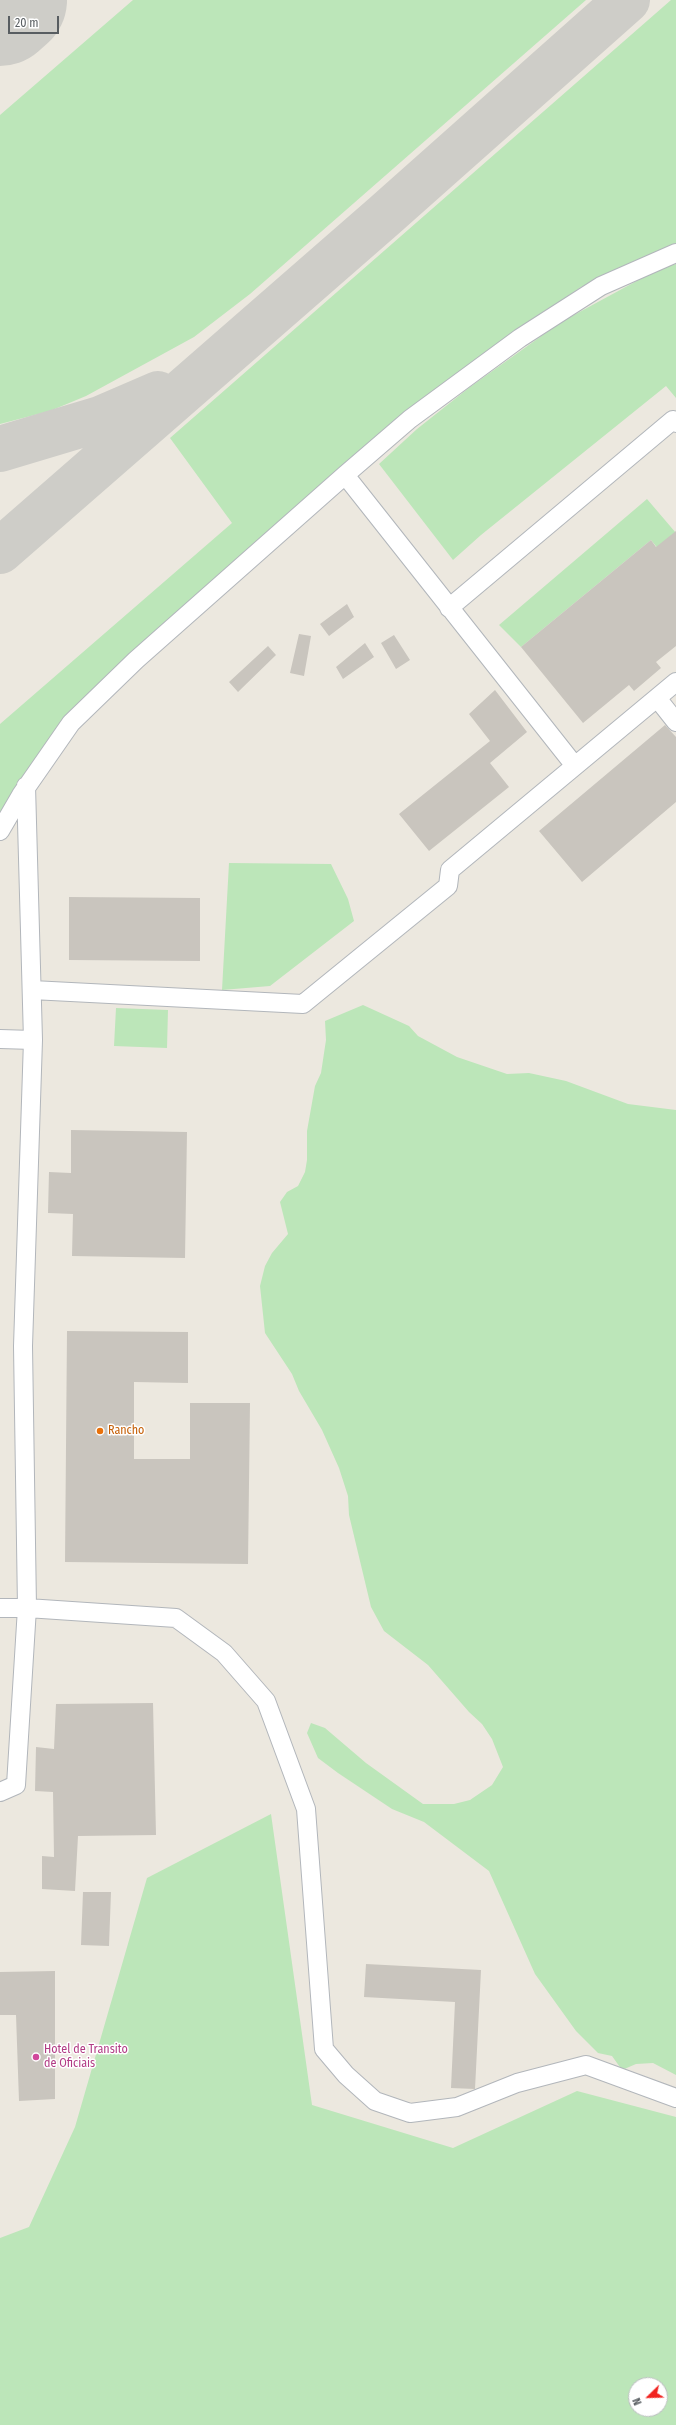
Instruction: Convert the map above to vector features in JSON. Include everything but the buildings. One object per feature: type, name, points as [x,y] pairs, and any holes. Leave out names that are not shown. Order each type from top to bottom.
[{"type":"lane","points":[[0,831],[26,786],[71,723],[136,660],[410,419],[520,338],[600,286],[676,253]]},
{"type":"lane","points":[[449,608],[673,420],[676,423]]},
{"type":"lane","points":[[345,475],[575,766]]},
{"type":"lane","points":[[32,990],[303,1004],[448,886],[450,870],[676,682]]},
{"type":"lane","points":[[657,698],[676,722]]},
{"type":"lane","points":[[0,1792],[16,1785],[27,1608],[24,1346],[33,1040],[26,786]]},
{"type":"lane","points":[[0,1039],[33,1040]]},
{"type":"lane","points":[[0,1608],[27,1608],[176,1618],[224,1653],[266,1700],[306,1809],[324,2049],[346,2075],[375,2100],[410,2113],[457,2106],[517,2083],[586,2065],[676,2098]]},
{"type":"green space","points":[[133,0],[586,0],[250,294],[194,337],[86,396],[50,411],[0,424],[0,115]]},
{"type":"green space","points":[[671,0],[676,0],[676,247],[581,287],[478,358],[155,644],[26,786],[0,837],[0,724],[232,523],[170,438]]},
{"type":"green space","points":[[676,264],[676,398],[666,386],[481,535],[453,560],[379,464],[417,429],[470,387],[561,322],[657,270]]},
{"type":"green space","points":[[647,499],[676,533],[676,571],[651,540],[521,647],[499,625]]},
{"type":"green space","points":[[229,863],[331,864],[348,899],[354,921],[270,986],[222,990]]},
{"type":"green space","points":[[363,1005],[409,1026],[418,1036],[457,1057],[507,1074],[529,1073],[566,1081],[628,1104],[676,1110],[676,2075],[653,2063],[636,2064],[622,2070],[612,2056],[598,2053],[576,2031],[535,1974],[489,1871],[424,1822],[392,1809],[318,1758],[307,1733],[311,1723],[325,1728],[366,1763],[423,1804],[454,1804],[470,1800],[492,1785],[503,1767],[492,1739],[482,1724],[469,1712],[428,1665],[384,1631],[371,1607],[349,1515],[348,1496],[339,1468],[322,1430],[299,1391],[292,1374],[265,1333],[260,1286],[265,1266],[272,1253],[288,1234],[280,1202],[287,1192],[298,1186],[305,1172],[307,1160],[307,1131],[315,1086],[321,1073],[326,1040],[325,1021]]},
{"type":"green space","points":[[116,1008],[168,1010],[167,1048],[114,1046]]},
{"type":"green space","points":[[271,1814],[312,2105],[453,2148],[577,2091],[676,2117],[676,2425],[0,2425],[0,2238],[29,2227],[75,2127],[147,1878]]},
{"type":"taxiway","points":[[0,551],[384,216],[627,0]]},
{"type":"taxiway","points":[[0,449],[100,419],[158,394]]},
{"type":"runway","points":[[0,8],[9,0]]},
{"type":"place","name":"Rancho","points":[[100,1431]]},
{"type":"place","name":"Hotel de Transito de Oficiais","points":[[36,2057]]}]
